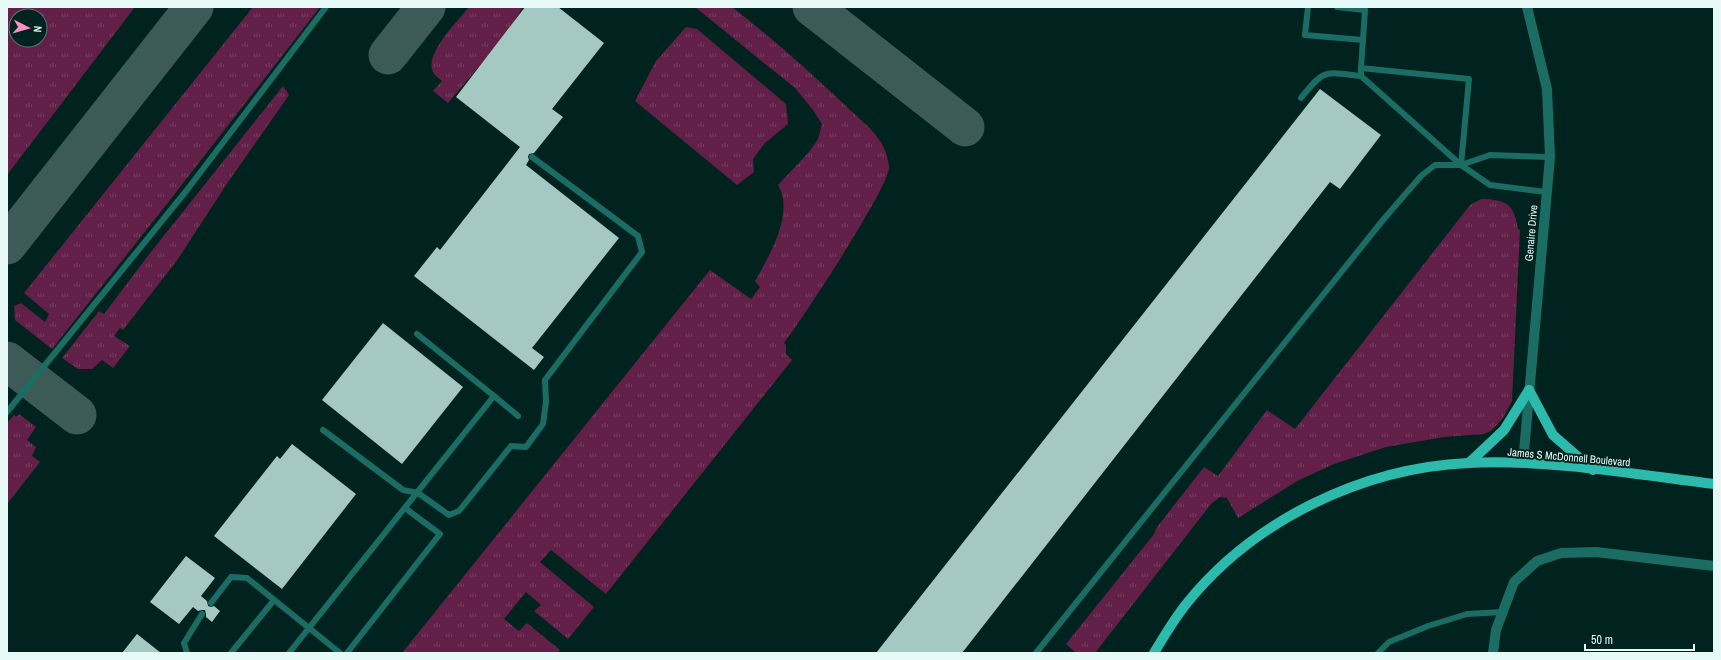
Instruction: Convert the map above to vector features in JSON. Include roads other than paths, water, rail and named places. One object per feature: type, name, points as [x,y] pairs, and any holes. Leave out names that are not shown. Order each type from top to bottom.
[{"type":"main road","points":[[1469,463],[1504,430],[1529,390]]},
{"type":"main road","points":[[1529,390],[1552,435],[1593,470]]},
{"type":"main road","name":"James S McDonnell Boulevard","points":[[1154,653],[1187,603],[1213,576],[1257,538],[1302,508],[1387,475],[1413,469],[1469,463],[1523,463],[1714,484]]},
{"type":"street","name":"Genaire Drive","points":[[1523,463],[1550,157],[1547,89],[1527,7]]},
{"type":"street","points":[[1493,653],[1496,630],[1514,582],[1537,561],[1561,553],[1596,552],[1714,566]]},
{"type":"lane","points":[[7,412],[187,190],[326,7]]},
{"type":"lane","points":[[1308,7],[1306,34],[1363,40]]},
{"type":"lane","points":[[1337,7],[1365,10],[1361,76]]},
{"type":"lane","points":[[1361,68],[1469,79],[1461,165]]},
{"type":"lane","points":[[1301,98],[1318,77],[1328,73],[1361,76],[1461,165],[1490,185],[1546,192]]},
{"type":"lane","points":[[1036,653],[1383,220],[1421,176],[1435,165],[1461,165],[1490,155],[1550,157]]},
{"type":"lane","points":[[322,430],[403,490],[418,493],[449,515],[459,511],[511,446],[526,448],[543,424],[546,402],[545,380],[642,252],[638,236],[532,157]]},
{"type":"lane","points":[[417,334],[518,416]]},
{"type":"lane","points":[[289,653],[494,396]]},
{"type":"lane","points":[[347,653],[440,534],[406,508]]},
{"type":"lane","points":[[211,604],[231,577],[247,578],[340,653]]},
{"type":"lane","points":[[232,653],[274,600]]},
{"type":"lane","points":[[1378,653],[1389,642],[1428,626],[1467,614],[1503,612]]},
{"type":"lane","points":[[187,653],[184,643],[202,614]]}]
